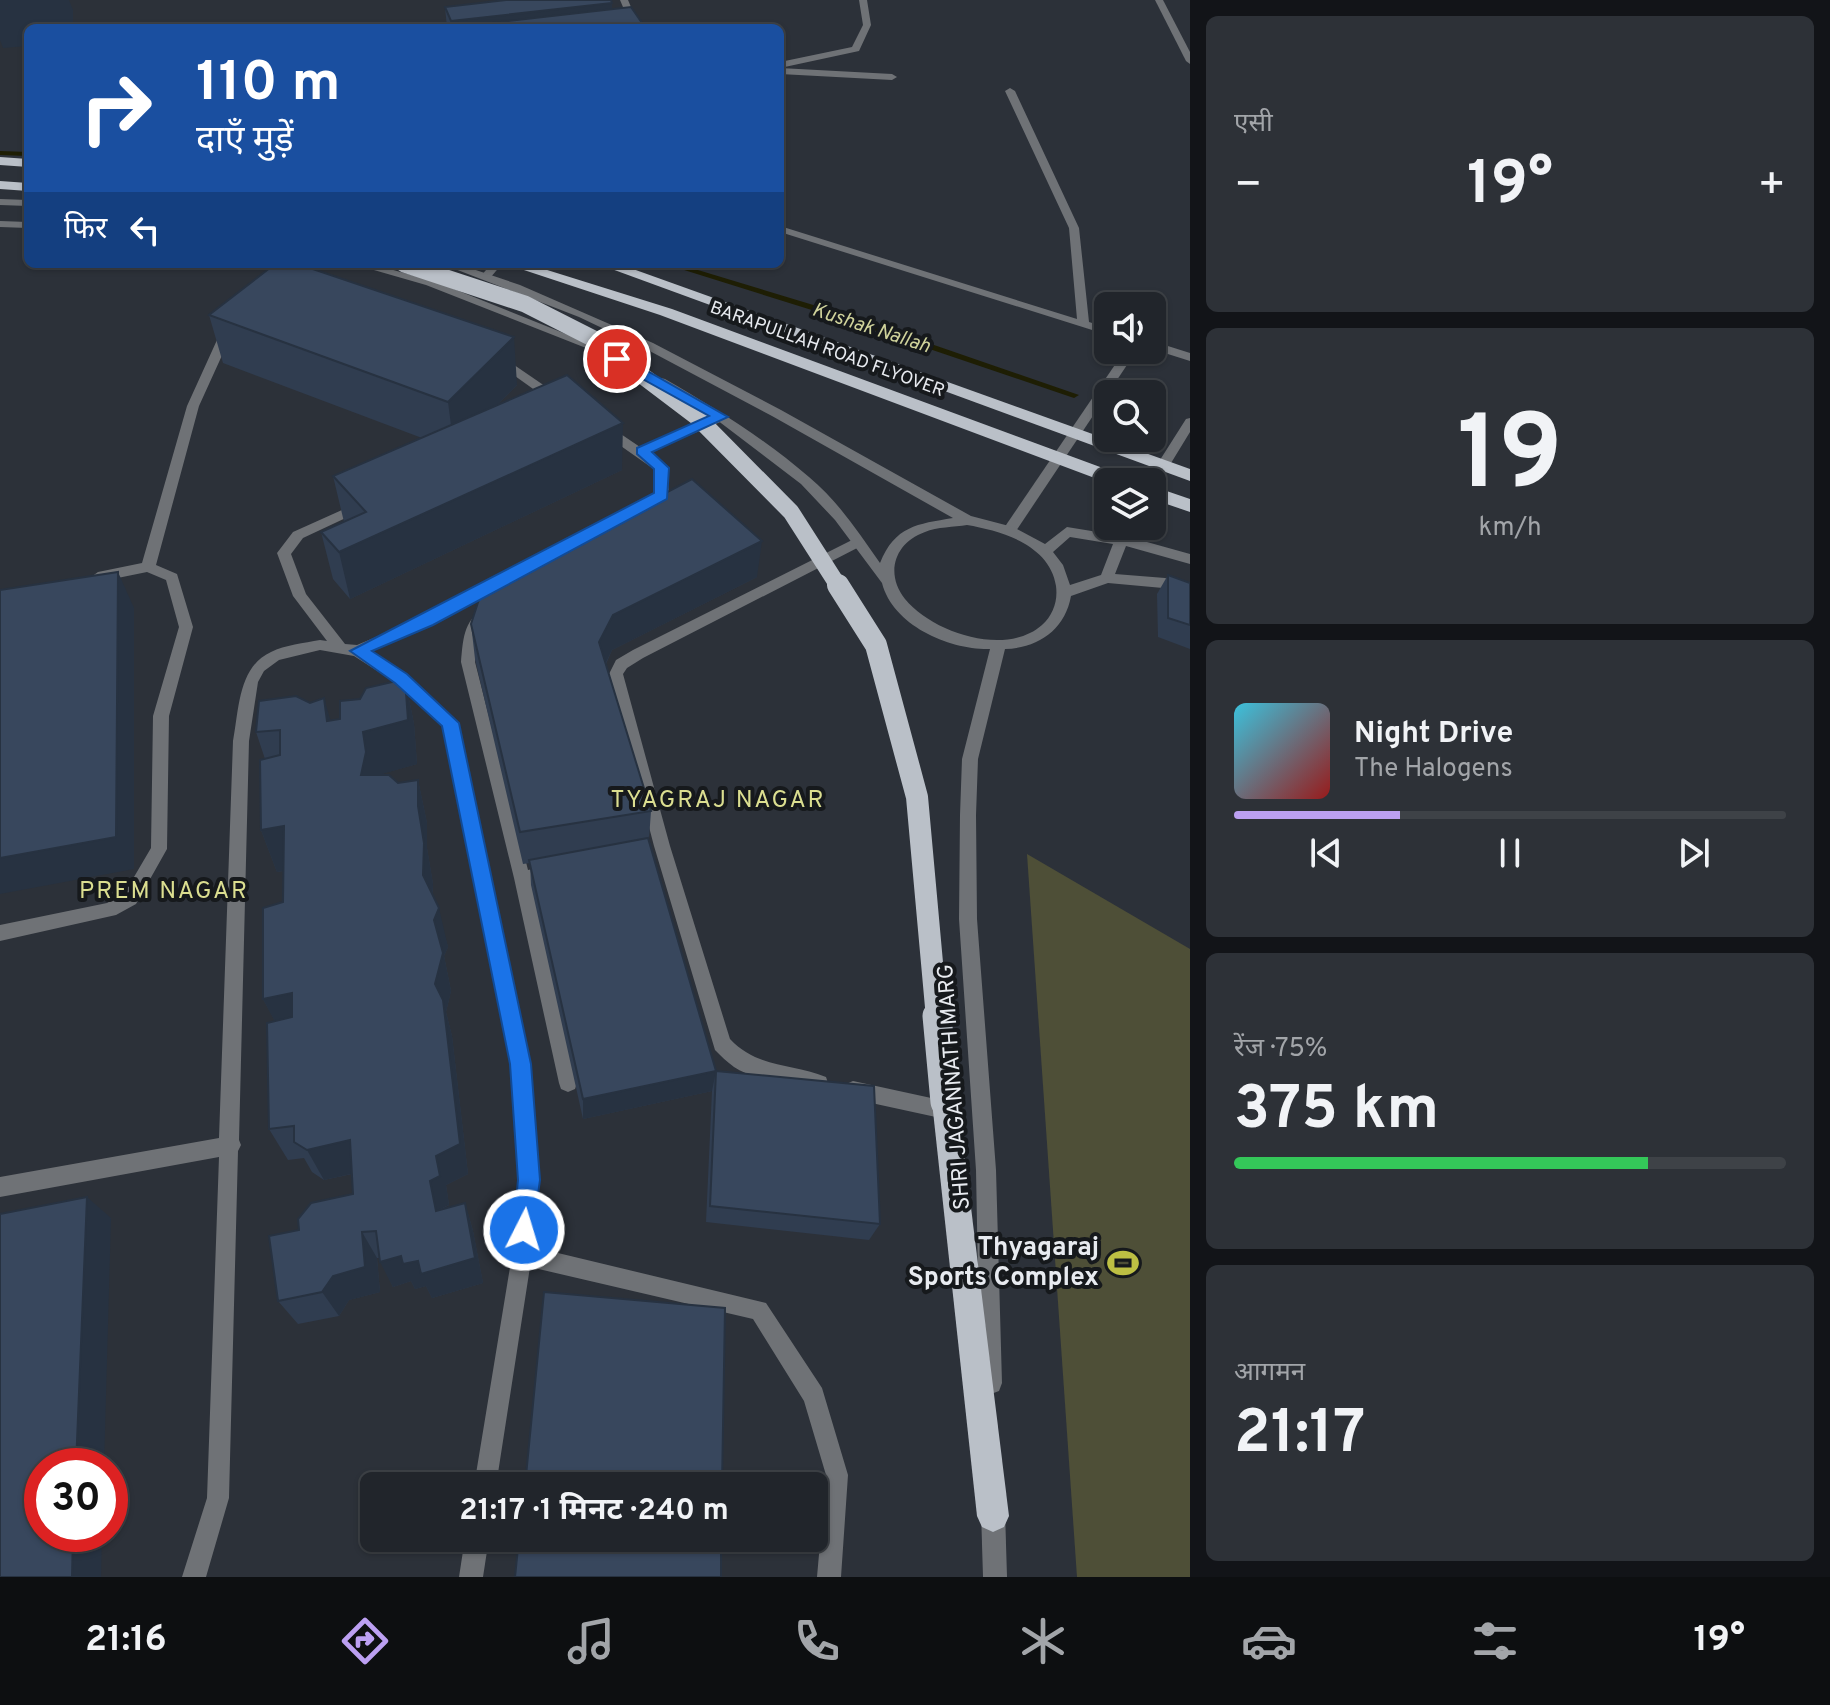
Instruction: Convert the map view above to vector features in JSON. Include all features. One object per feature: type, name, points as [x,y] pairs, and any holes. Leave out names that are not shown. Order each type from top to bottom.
[{"type":"highway","points":[[0,161],[24,163]]},
{"type":"highway","points":[[0,185],[24,187]]},
{"type":"highway","points":[[416,268],[525,304],[594,339],[697,417],[799,525],[876,645],[917,797],[945,1106],[993,1516]]},
{"type":"highway","name":"BARAPULLAH ROAD FLYOVER","points":[[526,268],[666,312],[1094,471]]},
{"type":"highway","name":"BARAPULLAH ROAD FLYOVER","points":[[616,268],[1190,475]]},
{"type":"highway","points":[[1166,497],[1190,506]]},
{"type":"street","points":[[624,0],[634,24]]},
{"type":"street","points":[[784,67],[856,49],[867,25],[863,0]]},
{"type":"street","points":[[1159,0],[1190,61]]},
{"type":"street","points":[[784,68],[892,77]]},
{"type":"street","points":[[1010,91],[1074,228],[1083,324]]},
{"type":"street","points":[[0,202],[24,203]]},
{"type":"street","points":[[0,224],[24,225]]},
{"type":"street","points":[[784,230],[1094,328]]},
{"type":"street","points":[[373,268],[430,283],[554,330],[666,385],[721,417],[806,481],[858,542],[885,579],[894,600],[912,619],[937,634],[967,644],[998,646],[1026,641],[1049,629],[1063,612],[1066,592],[1060,571],[1045,552],[1009,531],[967,520],[652,345],[534,292],[460,268]]},
{"type":"street","points":[[486,276],[493,268]]},
{"type":"street","points":[[148,567],[193,406],[225,333],[239,316]]},
{"type":"street","points":[[1166,349],[1190,357]]},
{"type":"street","points":[[485,353],[499,358],[570,408]]},
{"type":"street","points":[[1009,531],[1122,364]]},
{"type":"street","points":[[642,451],[721,417]]},
{"type":"street","points":[[594,423],[642,451],[661,468],[662,496],[634,511]]},
{"type":"street","points":[[1161,468],[1188,423]]},
{"type":"street","points":[[370,501],[298,535],[284,553],[300,596],[349,648],[401,679],[450,723],[521,1064],[529,1180],[522,1255],[487,1472]]},
{"type":"street","points":[[885,579],[887,559],[897,541],[915,528],[940,521],[967,520]]},
{"type":"street","points":[[1045,552],[1067,532],[1094,532]]},
{"type":"street","points":[[1107,578],[1120,540]]},
{"type":"street","points":[[1143,540],[1190,559]]},
{"type":"street","points":[[858,542],[621,664],[616,674],[616,686],[654,848],[714,1022],[732,1057],[752,1069],[945,1106]]},
{"type":"street","points":[[0,933],[110,910],[130,899],[159,849],[161,716],[186,627],[172,577],[148,567],[74,582]]},
{"type":"street","points":[[194,1577],[218,1498],[241,741],[251,682],[259,667],[275,656],[320,645],[349,648],[428,621],[510,577]]},
{"type":"street","points":[[1066,592],[1107,578],[1165,583],[1190,593]]},
{"type":"street","points":[[497,608],[484,615],[471,632],[468,662],[522,878],[568,1083]]},
{"type":"street","name":"SHRI JAGANNATH MARG","points":[[995,1577],[986,1170],[968,919],[968,815],[970,759],[998,646]]},
{"type":"street","points":[[522,878],[569,867]]},
{"type":"street","points":[[0,1187],[231,1145]]},
{"type":"street","points":[[522,1255],[759,1310],[814,1396],[837,1475],[829,1577]]},
{"type":"street","points":[[471,1577],[475,1552]]},
{"type":"green space","name":"Thyagaraj Sports Complex","points":[[1027,854],[1190,949],[1190,1577],[1077,1577]]},
{"type":"building","points":[[506,0],[611,0],[612,3],[451,21],[445,7]]},
{"type":"building","points":[[631,7],[642,23],[634,24],[483,24]]},
{"type":"building","points":[[270,268],[310,268],[514,337],[448,402],[209,315]]},
{"type":"building","points":[[567,375],[623,423],[339,552],[321,532],[366,512],[333,476]]},
{"type":"building","points":[[692,479],[762,541],[613,615],[599,642],[651,811],[520,832],[471,624],[482,590]]},
{"type":"building","points":[[118,572],[116,837],[0,858],[0,590]]},
{"type":"building","points":[[1168,575],[1190,583],[1190,625],[1168,618]]},
{"type":"building","points":[[405,679],[408,720],[363,732],[366,752],[361,775],[389,775],[398,783],[418,780],[418,806],[424,843],[423,875],[439,908],[434,920],[443,953],[435,984],[443,1000],[460,1144],[436,1156],[440,1176],[430,1181],[436,1211],[465,1203],[475,1258],[421,1274],[418,1261],[403,1264],[401,1256],[380,1262],[376,1231],[362,1232],[365,1267],[333,1276],[322,1292],[278,1301],[269,1236],[299,1230],[298,1219],[311,1203],[353,1194],[350,1140],[307,1150],[294,1142],[294,1126],[269,1129],[267,1023],[292,1017],[292,993],[263,999],[263,908],[283,902],[284,826],[261,830],[260,760],[280,755],[280,730],[256,732],[259,701],[296,696],[310,703],[324,698],[327,721],[340,719],[340,701],[360,699],[366,688]]},
{"type":"building","points":[[648,838],[716,1071],[583,1099],[529,860]]},
{"type":"building","points":[[716,1071],[874,1086],[880,1224],[710,1206]]},
{"type":"building","points":[[87,1197],[77,1448],[24,1448],[24,1552],[73,1552],[72,1577],[0,1577],[0,1214]]},
{"type":"building","points":[[544,1292],[725,1308],[722,1472],[526,1472]]},
{"type":"building","points":[[518,1552],[721,1552],[721,1577],[515,1577]]},
{"type":"waterway","name":"Kushak Nallah","points":[[0,153],[24,154]]},
{"type":"waterway","name":"Kushak Nallah","points":[[682,268],[850,319],[1074,395]]},
{"type":"place","name":"Thyagaraj Sports Complex","points":[[1123,1263]]},
{"type":"district","name":"TYAGRAJ NAGAR","points":[[718,801]]},
{"type":"district","name":"PREM NAGAR","points":[[164,892]]},
{"type":"route","points":[[524,1230],[529,1180],[521,1064],[450,723],[401,679],[358,651],[428,621],[662,496],[661,468],[642,451],[721,417],[617,359]]}]
